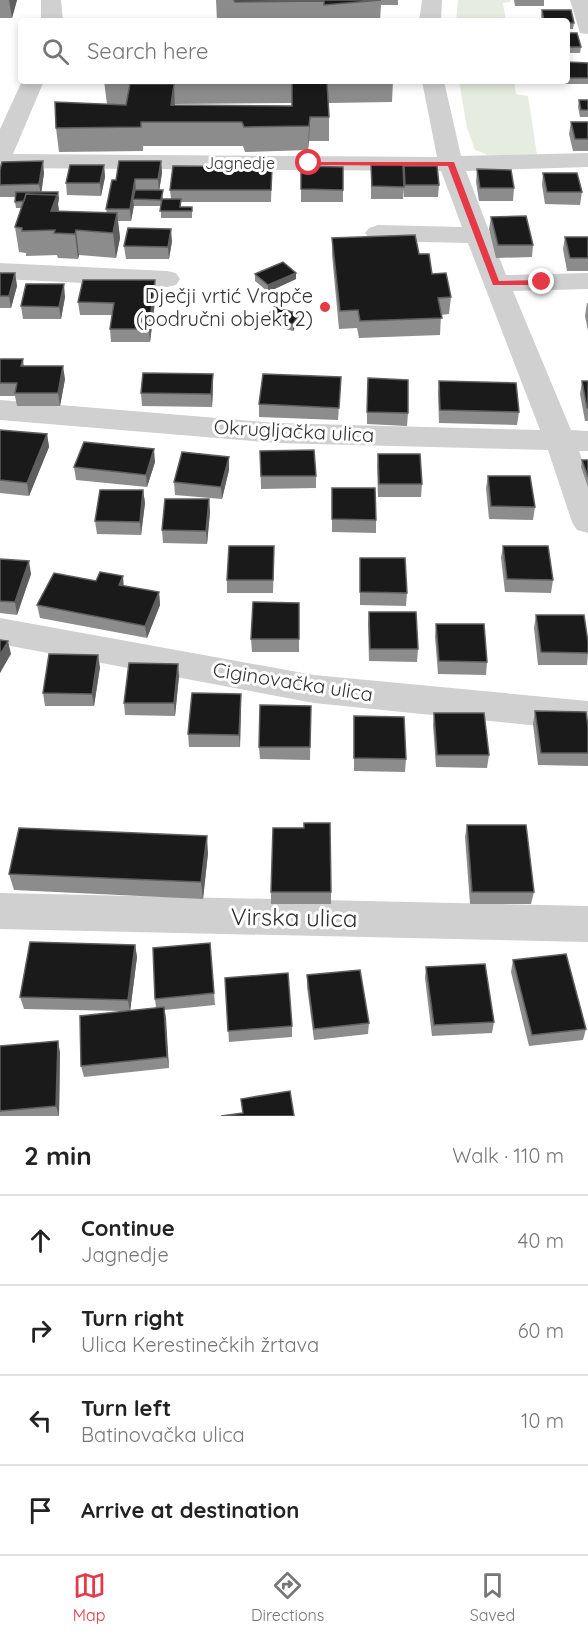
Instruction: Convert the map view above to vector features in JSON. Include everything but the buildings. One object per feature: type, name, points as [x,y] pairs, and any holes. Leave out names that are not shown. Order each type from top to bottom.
[{"type":"street","points":[[51,0],[52,18]]},
{"type":"street","points":[[430,18],[432,0]]},
{"type":"street","points":[[580,0],[588,28]]},
{"type":"street","points":[[0,156],[32,84]]},
{"type":"street","points":[[434,84],[451,164],[496,283],[574,441],[588,522]]},
{"type":"street","name":"Jagnedje","points":[[0,161],[451,164],[588,160]]},
{"type":"street","points":[[378,233],[479,235]]},
{"type":"street","points":[[0,271],[167,279]]},
{"type":"street","points":[[496,283],[588,281]]},
{"type":"street","name":"Okrugljačka ulica","points":[[0,410],[276,433],[574,441]]},
{"type":"street","name":"Ciginovačka ulica","points":[[0,631],[314,689],[588,716]]},
{"type":"street","name":"Virska ulica","points":[[0,911],[588,924]]},
{"type":"shaded area","points":[[458,0],[510,0],[510,2],[503,3],[506,18],[456,18]]},
{"type":"shaded area","points":[[460,84],[514,84],[516,94],[528,96],[537,155],[488,155],[475,150],[467,128]]},
{"type":"place","name":"Dječji vrtić Vrapče (područni objekt 2)","points":[[325,307]]},
{"type":"route","points":[[309,163],[451,164],[496,283],[542,282]]}]
